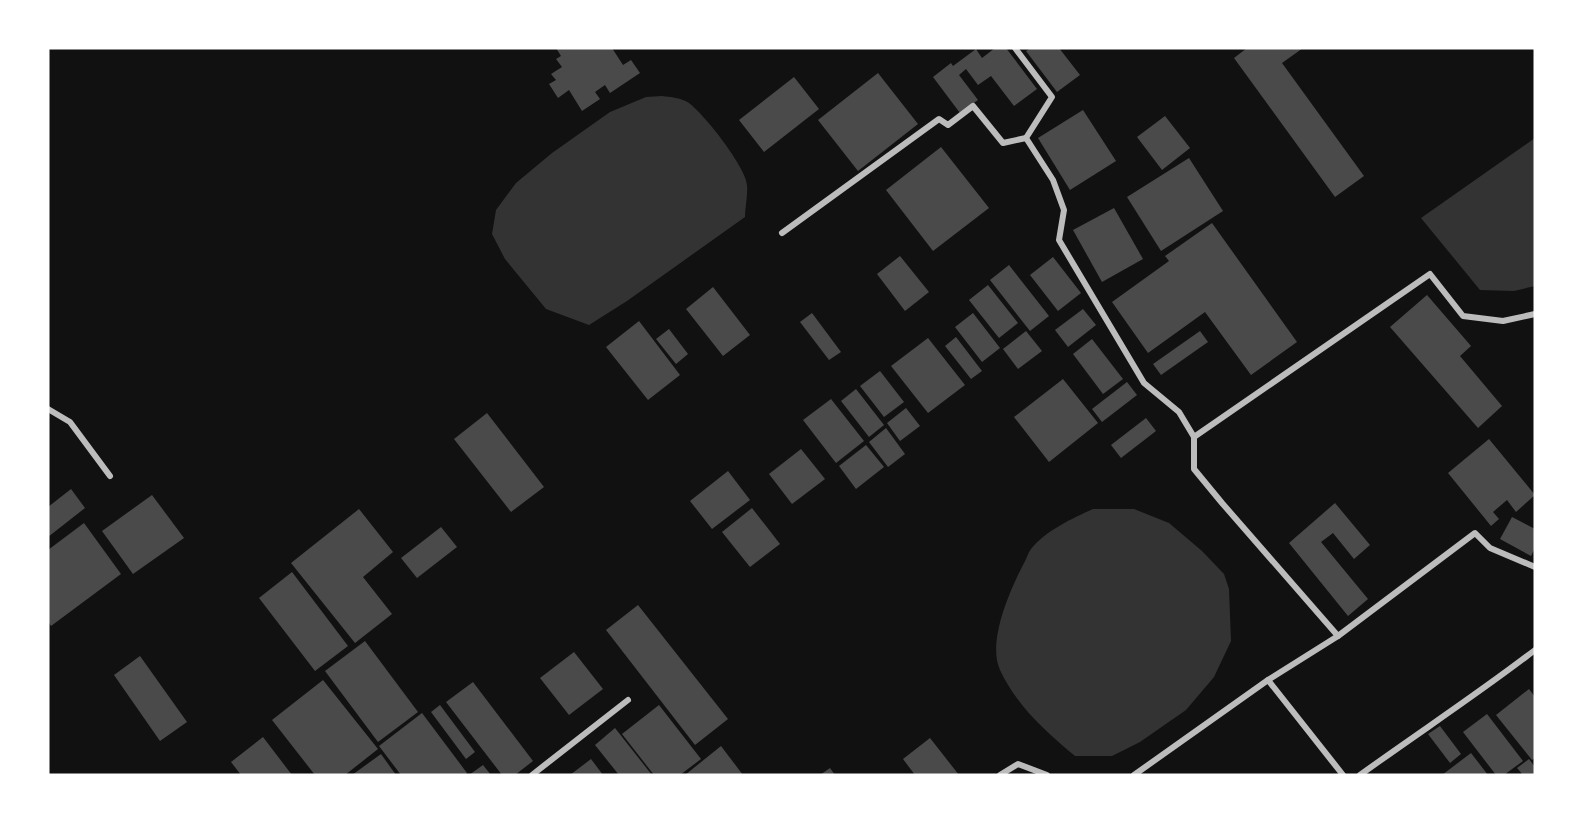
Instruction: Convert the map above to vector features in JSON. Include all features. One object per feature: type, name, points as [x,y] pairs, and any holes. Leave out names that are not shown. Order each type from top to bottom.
[{"type":"street","points":[[782,233],[939,119],[948,125],[973,106],[1003,143],[1026,138],[1052,98],[1015,48]]},
{"type":"street","points":[[1026,138],[1053,180],[1064,210],[1059,240],[1144,383],[1179,412],[1194,436],[1194,469],[1338,636]]},
{"type":"street","points":[[1194,436],[1430,274],[1463,316],[1503,321],[1535,314]]},
{"type":"street","points":[[48,409],[70,422],[110,476]]},
{"type":"street","points":[[1134,775],[1268,680],[1338,636],[1475,533],[1490,548],[1535,567]]},
{"type":"street","points":[[1360,775],[1535,650]]},
{"type":"street","points":[[1268,680],[1343,775]]},
{"type":"street","points":[[532,775],[628,700]]},
{"type":"street","points":[[1000,775],[1018,764],[1047,775]]},
{"type":"shaded area","points":[[662,96],[689,103],[714,129],[732,154],[740,166],[747,185],[745,217],[627,301],[589,325],[546,309],[505,259],[492,234],[496,210],[516,183],[552,153],[610,112],[646,97]]},
{"type":"shaded area","points":[[1535,138],[1535,286],[1514,291],[1480,290],[1421,218]]},
{"type":"shaded area","points":[[1093,509],[1134,509],[1169,523],[1202,551],[1224,574],[1229,589],[1231,641],[1214,677],[1186,710],[1140,742],[1112,756],[1075,756],[1043,727],[1023,706],[1007,683],[1000,670],[996,645],[1002,616],[1012,588],[1030,551],[1051,531]]},
{"type":"building","points":[[556,48],[612,48],[623,65],[631,60],[640,73],[610,93],[605,85],[595,92],[600,99],[582,111],[569,90],[558,98],[549,84],[556,80],[551,74],[562,67],[556,59],[561,56]]},
{"type":"building","points":[[995,48],[1006,48],[1037,89],[1014,106],[991,76],[978,85],[966,69],[959,75],[978,100],[960,113],[933,77],[951,63],[953,66],[976,49],[982,58]]},
{"type":"building","points":[[1031,48],[1059,48],[1080,75],[1057,92],[1026,51]]},
{"type":"building","points":[[1247,48],[1303,48],[1282,63],[1364,176],[1335,197],[1234,58]]},
{"type":"building","points":[[878,73],[918,124],[858,171],[818,120]]},
{"type":"building","points":[[794,77],[819,109],[764,152],[739,120]]},
{"type":"building","points":[[1083,110],[1116,161],[1070,190],[1038,138]]},
{"type":"building","points":[[1165,116],[1190,148],[1162,170],[1137,137]]},
{"type":"building","points":[[941,147],[989,208],[933,251],[886,190]]},
{"type":"building","points":[[1189,158],[1223,211],[1161,251],[1127,197]]},
{"type":"building","points":[[1114,208],[1143,259],[1102,282],[1073,230]]},
{"type":"building","points":[[1212,223],[1297,342],[1251,375],[1205,312],[1148,353],[1112,302],[1169,261],[1165,256]]},
{"type":"building","points":[[900,256],[929,292],[905,311],[877,274]]},
{"type":"building","points":[[1053,257],[1081,293],[1058,311],[1030,275]]},
{"type":"building","points":[[1009,265],[1049,316],[1030,331],[990,280]]},
{"type":"building","points":[[988,285],[1018,323],[999,338],[969,300]]},
{"type":"building","points":[[713,287],[750,335],[723,356],[686,309]]},
{"type":"building","points":[[1427,295],[1471,346],[1460,356],[1502,406],[1478,428],[1390,327]]},
{"type":"building","points":[[1083,309],[1096,325],[1068,347],[1055,330]]},
{"type":"building","points":[[812,313],[841,352],[829,360],[800,322]]},
{"type":"building","points":[[973,313],[1000,348],[982,362],[955,327]]},
{"type":"building","points":[[639,321],[680,375],[648,400],[606,347]]},
{"type":"building","points":[[669,329],[688,354],[676,364],[656,339]]},
{"type":"building","points":[[1026,331],[1042,351],[1018,369],[1003,349]]},
{"type":"building","points":[[1200,331],[1208,342],[1161,375],[1153,364]]},
{"type":"building","points":[[956,337],[982,371],[971,379],[945,346]]},
{"type":"building","points":[[928,338],[965,385],[928,413],[891,366]]},
{"type":"building","points":[[1092,339],[1123,379],[1103,394],[1073,354]]},
{"type":"building","points":[[880,371],[904,402],[884,417],[860,386]]},
{"type":"building","points":[[1063,379],[1098,423],[1049,462],[1014,417]]},
{"type":"building","points":[[1127,382],[1137,395],[1102,422],[1092,409]]},
{"type":"building","points":[[856,389],[884,425],[869,437],[841,401]]},
{"type":"building","points":[[831,399],[864,441],[836,463],[803,420]]},
{"type":"building","points":[[906,408],[920,426],[900,441],[887,423]]},
{"type":"building","points":[[487,413],[544,487],[511,512],[454,439]]},
{"type":"building","points":[[1146,418],[1156,431],[1121,458],[1111,445]]},
{"type":"building","points":[[886,428],[905,454],[888,467],[869,442]]},
{"type":"building","points":[[1489,439],[1535,495],[1516,512],[1507,500],[1493,512],[1499,519],[1491,526],[1448,473]]},
{"type":"building","points":[[866,445],[884,467],[856,489],[839,466]]},
{"type":"building","points":[[801,449],[825,479],[792,504],[769,474]]},
{"type":"building","points":[[728,471],[750,500],[712,529],[690,501]]},
{"type":"building","points":[[71,489],[85,508],[48,537],[48,507]]},
{"type":"building","points":[[152,495],[184,538],[133,574],[102,531]]},
{"type":"building","points":[[1335,503],[1370,545],[1354,559],[1333,533],[1321,542],[1368,599],[1348,616],[1289,543]]},
{"type":"building","points":[[752,508],[780,544],[750,567],[722,532]]},
{"type":"building","points":[[359,509],[393,552],[363,577],[392,614],[355,643],[291,563]]},
{"type":"building","points":[[1512,517],[1535,529],[1535,548],[1531,556],[1500,539]]},
{"type":"building","points":[[84,523],[121,574],[51,626],[48,621],[48,550]]},
{"type":"building","points":[[441,527],[457,547],[417,578],[401,558]]},
{"type":"building","points":[[292,572],[348,646],[315,671],[259,598]]},
{"type":"building","points":[[638,605],[728,719],[695,745],[606,630]]},
{"type":"building","points":[[365,641],[418,712],[378,742],[325,671]]},
{"type":"building","points":[[574,652],[603,689],[569,715],[540,678]]},
{"type":"building","points":[[140,656],[187,722],[160,741],[114,675]]},
{"type":"building","points":[[323,680],[378,749],[345,775],[315,775],[272,720]]},
{"type":"building","points":[[473,682],[533,761],[515,775],[502,775],[446,702]]},
{"type":"building","points":[[1529,689],[1535,697],[1535,758],[1532,760],[1496,715]]},
{"type":"building","points":[[440,705],[475,752],[466,759],[431,712]]},
{"type":"building","points":[[659,705],[701,759],[680,775],[654,775],[622,734]]},
{"type":"building","points":[[422,713],[467,773],[465,775],[401,775],[379,746]]},
{"type":"building","points":[[1487,714],[1523,761],[1504,775],[1496,775],[1463,732]]},
{"type":"building","points":[[1440,726],[1461,754],[1450,763],[1428,734]]},
{"type":"building","points":[[615,728],[652,775],[619,775],[595,745]]},
{"type":"building","points":[[263,737],[292,775],[241,775],[231,762]]},
{"type":"building","points":[[930,738],[959,775],[915,775],[903,759]]},
{"type":"building","points":[[721,746],[743,775],[685,775]]},
{"type":"building","points":[[1471,753],[1488,775],[1442,775]]},
{"type":"building","points":[[381,754],[396,775],[352,775]]},
{"type":"building","points":[[591,759],[603,775],[570,775]]},
{"type":"building","points":[[1529,759],[1535,767],[1535,775],[1523,775],[1517,768]]},
{"type":"building","points":[[483,765],[491,775],[469,775]]},
{"type":"building","points":[[830,768],[835,775],[820,775]]}]
